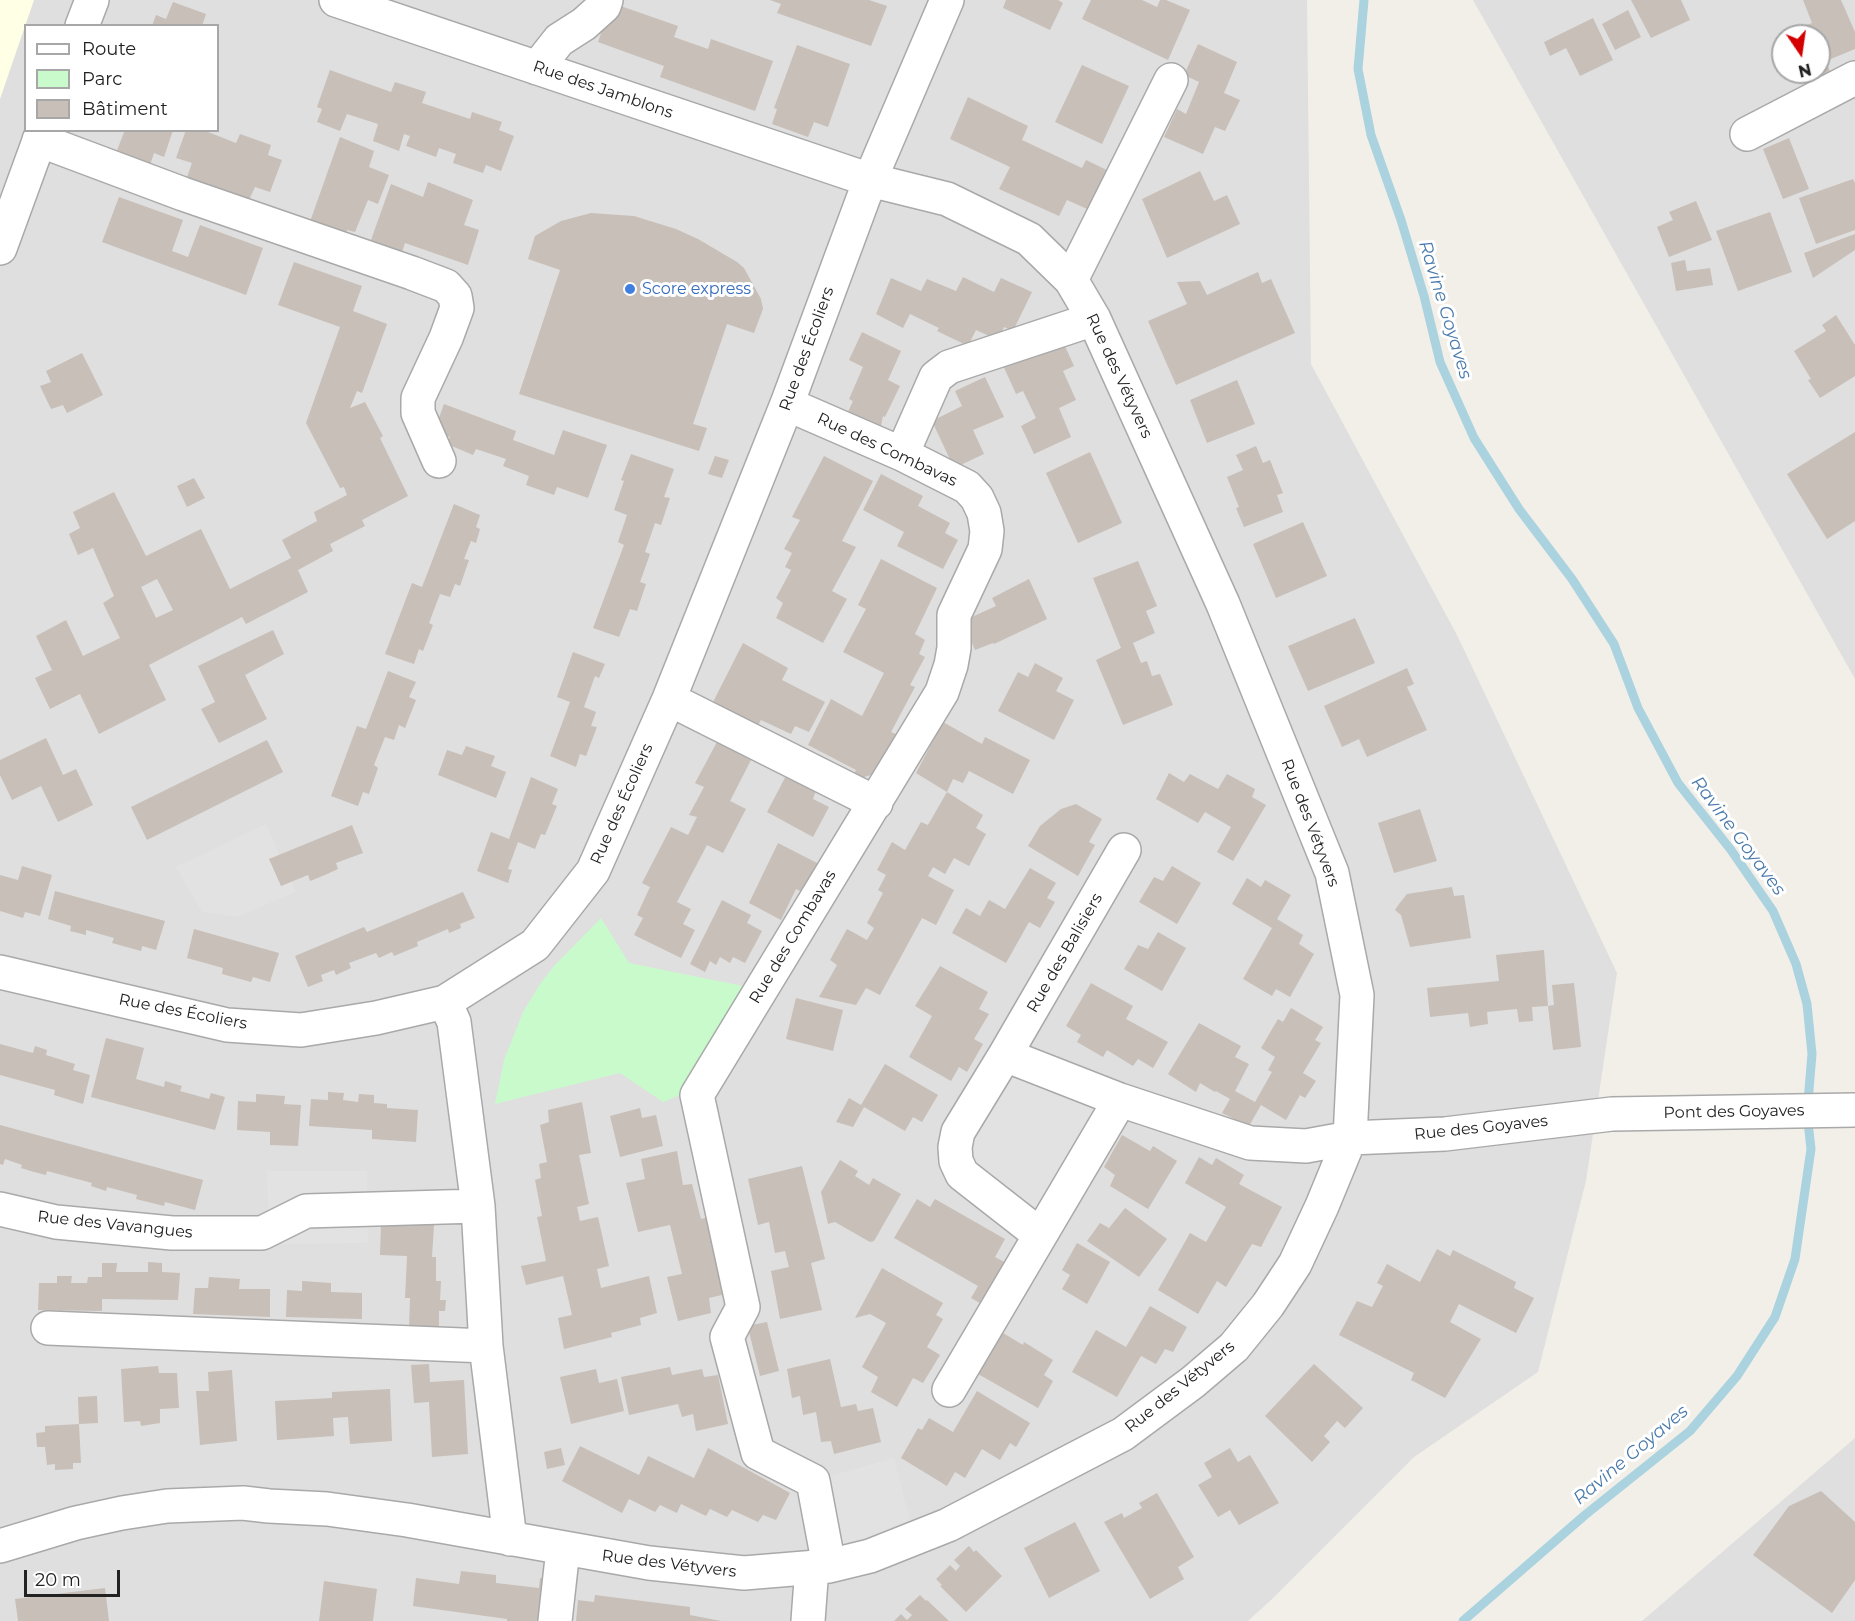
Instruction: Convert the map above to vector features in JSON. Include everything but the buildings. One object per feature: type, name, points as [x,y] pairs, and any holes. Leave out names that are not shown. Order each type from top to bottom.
[{"type":"street","points":[[83,24],[92,0]]},
{"type":"street","name":"Rue des Jamblons","points":[[336,0],[870,180]]},
{"type":"street","points":[[537,68],[560,40],[584,24],[604,6],[606,0]]},
{"type":"street","name":"Rue des Écoliers","points":[[0,972],[227,1025],[301,1030],[376,1018],[445,1002],[535,945],[593,871],[669,699],[787,404],[870,180],[947,0]]},
{"type":"street","points":[[1747,134],[1855,78]]},
{"type":"street","points":[[1071,280],[1171,80]]},
{"type":"street","points":[[0,249],[41,135],[183,194],[446,286],[455,296],[457,308],[446,338],[418,398],[418,413],[439,461]]},
{"type":"street","name":"Rue des Vétyvers","points":[[0,1546],[76,1523],[122,1513],[167,1506],[243,1503],[339,1510],[649,1563],[744,1574],[820,1567],[870,1556],[948,1525],[1123,1434],[1193,1382],[1234,1347],[1268,1305],[1295,1264],[1350,1138],[1357,995],[1332,873],[1223,604],[1094,319],[1071,280],[1029,239],[947,199],[870,180]]},
{"type":"street","points":[[902,454],[936,377],[949,367],[1094,319]]},
{"type":"street","name":"Rue des Combavas","points":[[787,404],[902,454],[967,487],[977,498],[984,513],[987,531],[985,549],[954,615],[954,648],[942,692],[697,1095],[743,1307],[727,1336],[758,1453],[813,1481],[820,1567]]},
{"type":"street","points":[[669,699],[876,803]]},
{"type":"street","name":"Rue des Balisiers","points":[[1040,1235],[962,1174],[956,1161],[955,1147],[958,1132],[1125,850]]},
{"type":"street","points":[[445,1002],[454,1022],[478,1206],[486,1346],[510,1539]]},
{"type":"street","points":[[1005,1055],[1120,1100],[1250,1143],[1306,1146],[1350,1138]]},
{"type":"street","points":[[949,1390],[1120,1100]]},
{"type":"street","name":"Pont des Goyaves","points":[[1612,1114],[1855,1110]]},
{"type":"street","name":"Rue des Goyaves","points":[[1350,1138],[1445,1134],[1612,1114]]},
{"type":"street","name":"Rue des Vavangues","points":[[0,1209],[56,1222],[172,1233],[262,1233],[306,1211],[478,1206]]},
{"type":"street","points":[[48,1328],[486,1346]]},
{"type":"street","points":[[555,1621],[563,1549]]},
{"type":"street","points":[[808,1621],[820,1567]]},
{"type":"shaded area","points":[[0,0],[1307,0],[1311,364],[1458,637],[1617,973],[1586,1181],[1538,1372],[1414,1457],[1248,1621],[0,1621]]},
{"type":"shaded area","points":[[0,0],[34,0],[24,24],[0,99]]},
{"type":"shaded area","points":[[1473,0],[1855,0],[1855,679]]},
{"type":"shaded area","points":[[266,824],[296,892],[237,917],[202,912],[176,867]]},
{"type":"shaded area","points":[[1005,1055],[1120,1100],[1040,1235],[962,1174],[958,1132]]},
{"type":"shaded area","points":[[267,1171],[367,1171],[368,1243],[269,1244]]},
{"type":"shaded area","points":[[1855,1438],[1855,1621],[1642,1621]]},
{"type":"shaded area","points":[[894,1458],[911,1524],[873,1538],[837,1547],[830,1476]]},
{"type":"green space","points":[[601,918],[629,963],[743,986],[685,1093],[663,1102],[620,1073],[495,1104],[504,1060],[523,1012],[554,966]]},
{"type":"waterway","name":"Ravine Goyaves","points":[[1364,0],[1358,69],[1371,135],[1401,220],[1424,296],[1440,362],[1474,438],[1519,509],[1572,579],[1614,644],[1638,708],[1678,783],[1731,850],[1773,911],[1796,964],[1807,1004],[1812,1054],[1807,1113],[1811,1149],[1795,1259],[1775,1317],[1737,1376],[1690,1431],[1585,1515],[1463,1621]]},
{"type":"place","name":"Score express","points":[[630,289]]}]
